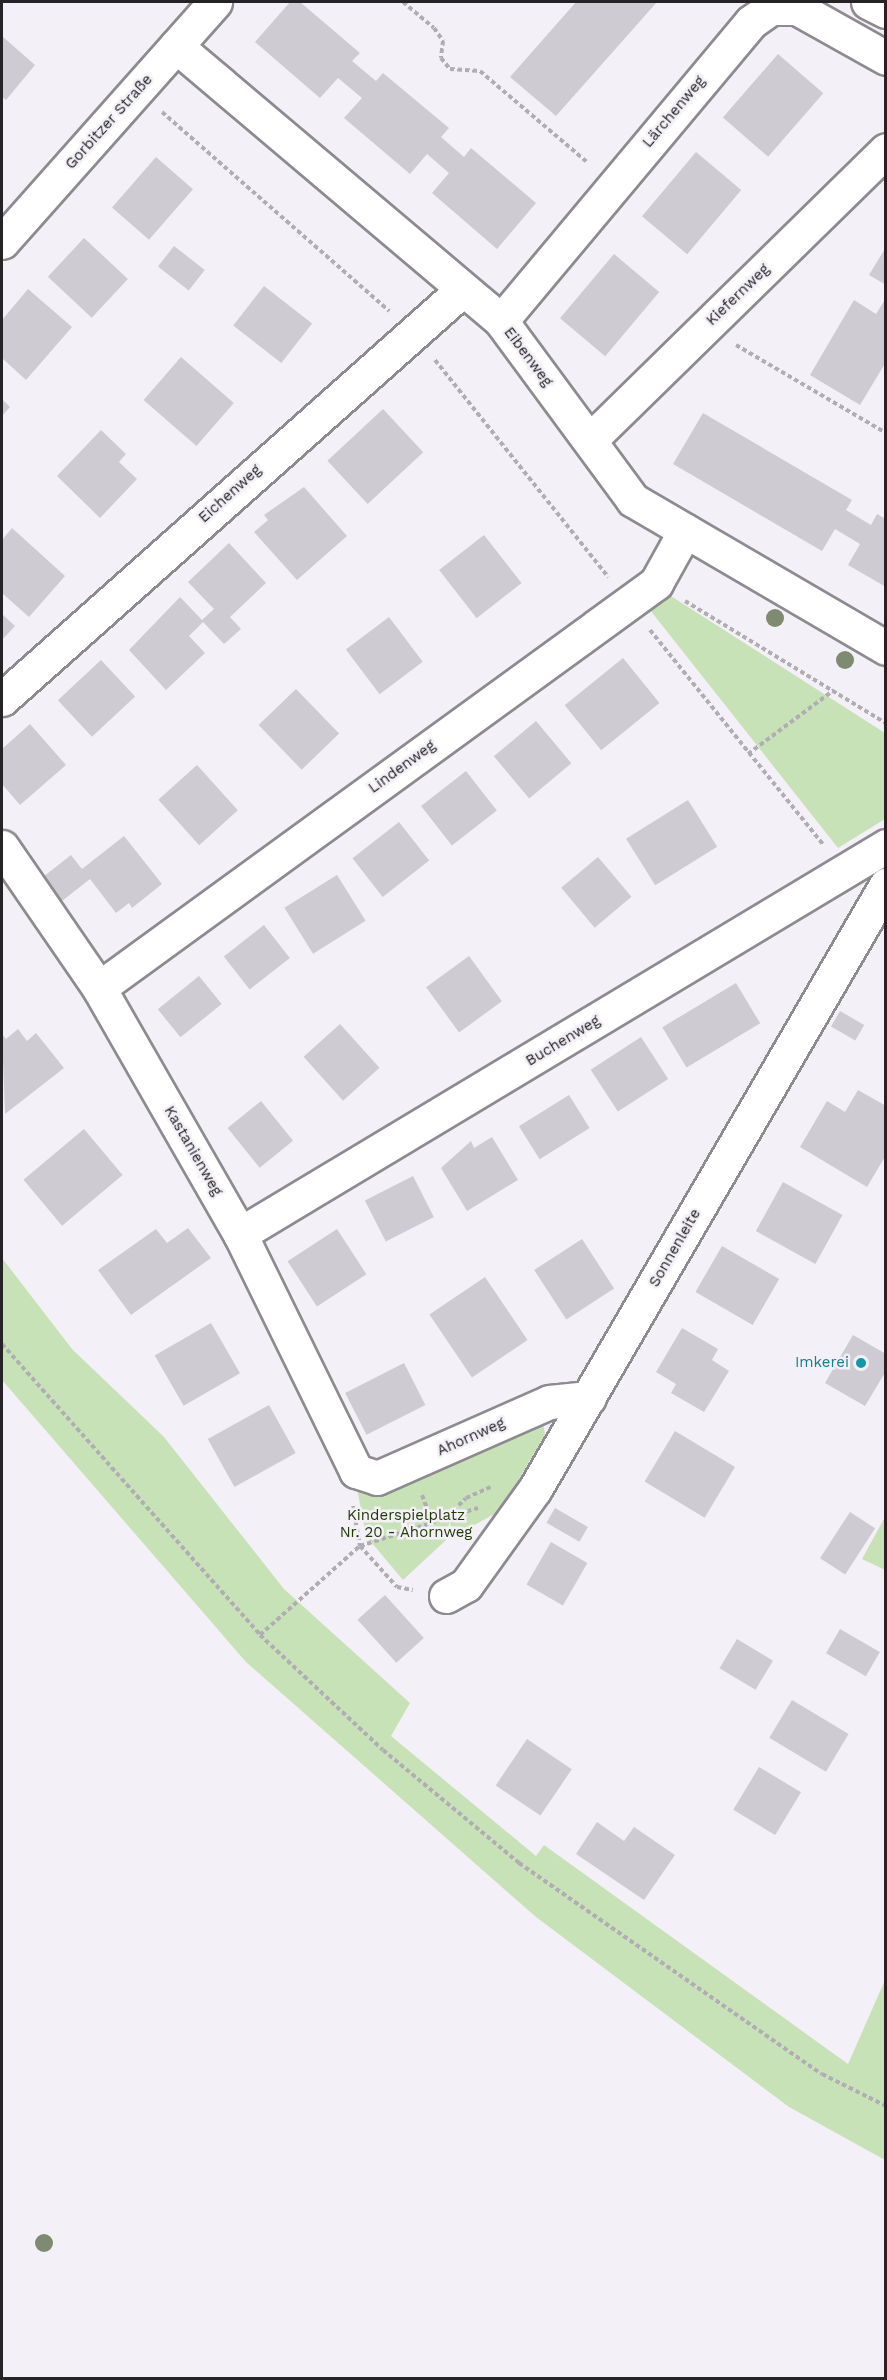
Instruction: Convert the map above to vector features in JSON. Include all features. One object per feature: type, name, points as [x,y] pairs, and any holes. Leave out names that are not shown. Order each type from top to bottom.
[{"type":"street","name":"Gorbitzer Straße","points":[[2,242],[215,2]]},
{"type":"street","points":[[868,2],[885,11]]},
{"type":"street","name":"Lärchenweg","points":[[501,321],[613,184],[751,22],[771,8],[796,8],[885,58]]},
{"type":"street","name":"Eibenweg","points":[[176,46],[460,292],[501,321],[633,500],[885,648]]},
{"type":"street","name":"Kiefernweg","points":[[590,440],[885,150]]},
{"type":"street","name":"Eichenweg","points":[[2,699],[412,331],[460,292]]},
{"type":"street","name":"Lindenweg","points":[[99,988],[656,583],[685,531]]},
{"type":"street","name":"Buchenweg","points":[[240,1234],[885,846]]},
{"type":"street","name":"Kastanienweg","points":[[2,847],[99,988],[240,1234],[356,1471]]},
{"type":"street","name":"Sonnenleite","points":[[446,1596],[465,1585],[535,1489],[885,885]]},
{"type":"street","name":"Ahornweg","points":[[356,1471],[377,1478],[549,1402],[589,1398]]},
{"type":"path","points":[[403,2],[434,28],[443,42],[441,58],[450,69],[480,70],[613,184]]},
{"type":"path","points":[[137,90],[412,331],[748,754],[845,872]]},
{"type":"path","points":[[706,327],[885,434]]},
{"type":"path","points":[[656,583],[885,723]]},
{"type":"path","points":[[748,754],[834,690]]},
{"type":"path","points":[[2,1344],[260,1635],[383,1750],[519,1863],[822,2074],[885,2106]]},
{"type":"path","points":[[356,1471],[349,1485],[360,1546],[397,1587],[446,1596]]},
{"type":"path","points":[[448,1517],[466,1498],[493,1486],[516,1495],[535,1489]]},
{"type":"path","points":[[260,1635],[360,1546],[486,1506]]},
{"type":"green space","points":[[663,591],[885,733],[885,819],[838,848],[646,605]]},
{"type":"green space","points":[[2,1258],[72,1349],[164,1437],[284,1589],[410,1703],[391,1736],[536,1856],[544,1845],[848,2064],[885,1980],[885,2160],[789,2107],[536,1917],[246,1662],[2,1380]]},
{"type":"green space","name":"Kinderspielplatz Nr. 20 - Ahornweg","points":[[543,1421],[545,1435],[500,1511],[445,1541],[403,1580],[366,1536],[356,1483]]},
{"type":"green space","points":[[885,1517],[885,1570],[862,1559]]},
{"type":"building","points":[[290,2],[300,2],[360,53],[352,61],[376,81],[383,73],[449,128],[441,137],[464,157],[471,148],[536,203],[497,249],[432,193],[449,173],[427,154],[410,174],[344,118],[362,98],[338,78],[320,98],[255,42]]},
{"type":"building","points":[[576,2],[657,2],[556,116],[510,77]]},
{"type":"building","points":[[2,36],[35,65],[6,100],[2,97]]},
{"type":"building","points":[[778,54],[823,93],[768,157],[723,117]]},
{"type":"building","points":[[696,152],[741,190],[687,254],[642,216]]},
{"type":"building","points":[[156,157],[193,189],[149,240],[112,208]]},
{"type":"building","points":[[84,238],[128,279],[92,318],[48,277]]},
{"type":"building","points":[[174,246],[205,270],[189,290],[158,266]]},
{"type":"building","points":[[886,247],[886,285],[869,275]]},
{"type":"building","points":[[614,254],[659,292],[605,356],[560,318]]},
{"type":"building","points":[[264,286],[312,324],[281,363],[233,325]]},
{"type":"building","points":[[28,289],[72,327],[26,380],[2,358],[2,320]]},
{"type":"building","points":[[886,298],[886,362],[860,405],[810,375],[854,300],[876,314]]},
{"type":"building","points":[[181,357],[234,403],[196,446],[144,400]]},
{"type":"building","points":[[2,399],[10,407],[2,416]]},
{"type":"building","points":[[383,409],[423,452],[368,504],[327,461]]},
{"type":"building","points":[[703,413],[852,500],[846,510],[871,525],[877,514],[886,519],[886,587],[848,565],[860,544],[835,529],[822,551],[673,464]]},
{"type":"building","points":[[101,430],[126,454],[119,462],[137,479],[100,518],[57,476]]},
{"type":"building","points":[[304,487],[347,536],[297,580],[254,532],[268,520],[264,515]]},
{"type":"building","points":[[12,528],[65,576],[29,617],[2,593],[2,540]]},
{"type":"building","points":[[484,535],[522,583],[477,618],[439,570]]},
{"type":"building","points":[[229,543],[266,583],[230,617],[241,629],[224,644],[203,622],[189,636],[205,653],[166,690],[129,650],[180,597],[202,620],[214,609],[188,582]]},
{"type":"building","points":[[2,614],[15,626],[2,640]]},
{"type":"building","points":[[389,617],[423,662],[380,694],[346,649]]},
{"type":"building","points":[[623,658],[660,703],[601,750],[565,705]]},
{"type":"building","points":[[101,660],[135,697],[92,737],[58,700]]},
{"type":"building","points":[[296,689],[339,734],[302,770],[259,725]]},
{"type":"building","points":[[536,721],[571,763],[529,798],[494,756]]},
{"type":"building","points":[[30,724],[66,765],[20,805],[2,784],[2,749]]},
{"type":"building","points":[[197,765],[238,810],[199,845],[158,800]]},
{"type":"building","points":[[466,771],[497,810],[452,845],[421,806]]},
{"type":"building","points":[[688,800],[717,847],[655,885],[626,839]]},
{"type":"building","points":[[399,822],[429,861],[383,897],[353,858]]},
{"type":"building","points":[[124,836],[162,884],[132,908],[129,903],[116,913],[90,879],[62,901],[43,877],[71,855],[82,869]]},
{"type":"building","points":[[598,857],[631,897],[595,928],[561,888]]},
{"type":"building","points":[[337,875],[366,921],[313,954],[284,908]]},
{"type":"building","points":[[264,925],[290,958],[250,989],[224,956]]},
{"type":"building","points":[[469,956],[502,1001],[459,1032],[426,987]]},
{"type":"building","points":[[199,976],[222,1004],[180,1037],[158,1009]]},
{"type":"building","points":[[736,983],[760,1023],[686,1068],[662,1027]]},
{"type":"building","points":[[840,1011],[864,1025],[855,1041],[831,1027]]},
{"type":"building","points":[[340,1024],[379,1068],[343,1101],[304,1057]]},
{"type":"building","points":[[18,1029],[27,1041],[36,1033],[64,1068],[5,1114],[2,1034],[6,1039]]},
{"type":"building","points":[[641,1037],[668,1079],[618,1112],[591,1070]]},
{"type":"building","points":[[858,1090],[886,1106],[886,1155],[867,1187],[800,1147],[827,1101],[845,1112]]},
{"type":"building","points":[[569,1095],[590,1128],[540,1159],[519,1126]]},
{"type":"building","points":[[261,1101],[293,1141],[260,1168],[228,1128]]},
{"type":"building","points":[[84,1129],[123,1175],[62,1226],[23,1180]]},
{"type":"building","points":[[492,1137],[518,1180],[467,1211],[441,1168],[471,1141],[474,1148]]},
{"type":"building","points":[[413,1176],[434,1217],[386,1242],[365,1201]]},
{"type":"building","points":[[783,1182],[842,1215],[815,1264],[756,1231]]},
{"type":"building","points":[[188,1228],[211,1258],[131,1315],[98,1270],[156,1229],[167,1243]]},
{"type":"building","points":[[337,1229],[366,1274],[317,1306],[288,1261]]},
{"type":"building","points":[[582,1239],[614,1288],[566,1320],[534,1270]]},
{"type":"building","points":[[722,1246],[779,1279],[753,1325],[696,1292]]},
{"type":"building","points":[[485,1277],[527,1340],[472,1377],[429,1314]]},
{"type":"building","points":[[211,1323],[240,1373],[184,1406],[155,1356]]},
{"type":"building","points":[[682,1328],[718,1349],[712,1360],[729,1371],[704,1412],[671,1393],[676,1384],[656,1372]]},
{"type":"building","name":"Imkerei","points":[[853,1335],[886,1354],[886,1371],[865,1406],[825,1383]]},
{"type":"building","points":[[404,1363],[425,1405],[367,1435],[345,1393]]},
{"type":"building","points":[[269,1405],[296,1453],[234,1487],[208,1439]]},
{"type":"building","points":[[675,1431],[735,1467],[705,1518],[645,1482]]},
{"type":"building","points":[[555,1508],[588,1527],[579,1542],[546,1523]]},
{"type":"building","points":[[850,1512],[875,1528],[845,1574],[820,1558]]},
{"type":"building","points":[[551,1542],[587,1563],[563,1605],[526,1584]]},
{"type":"building","points":[[385,1595],[424,1638],[396,1663],[358,1620]]},
{"type":"building","points":[[840,1629],[880,1652],[866,1676],[826,1653]]},
{"type":"building","points":[[737,1639],[773,1661],[755,1690],[719,1668]]},
{"type":"building","points":[[792,1700],[849,1734],[826,1772],[769,1738]]},
{"type":"building","points":[[527,1739],[572,1769],[540,1816],[496,1785]]},
{"type":"building","points":[[759,1767],[801,1792],[775,1835],[733,1810]]},
{"type":"building","points":[[597,1822],[624,1841],[634,1827],[675,1855],[644,1900],[576,1854]]},
{"type":"place","name":"Imkerei","points":[[861,1363]]}]
